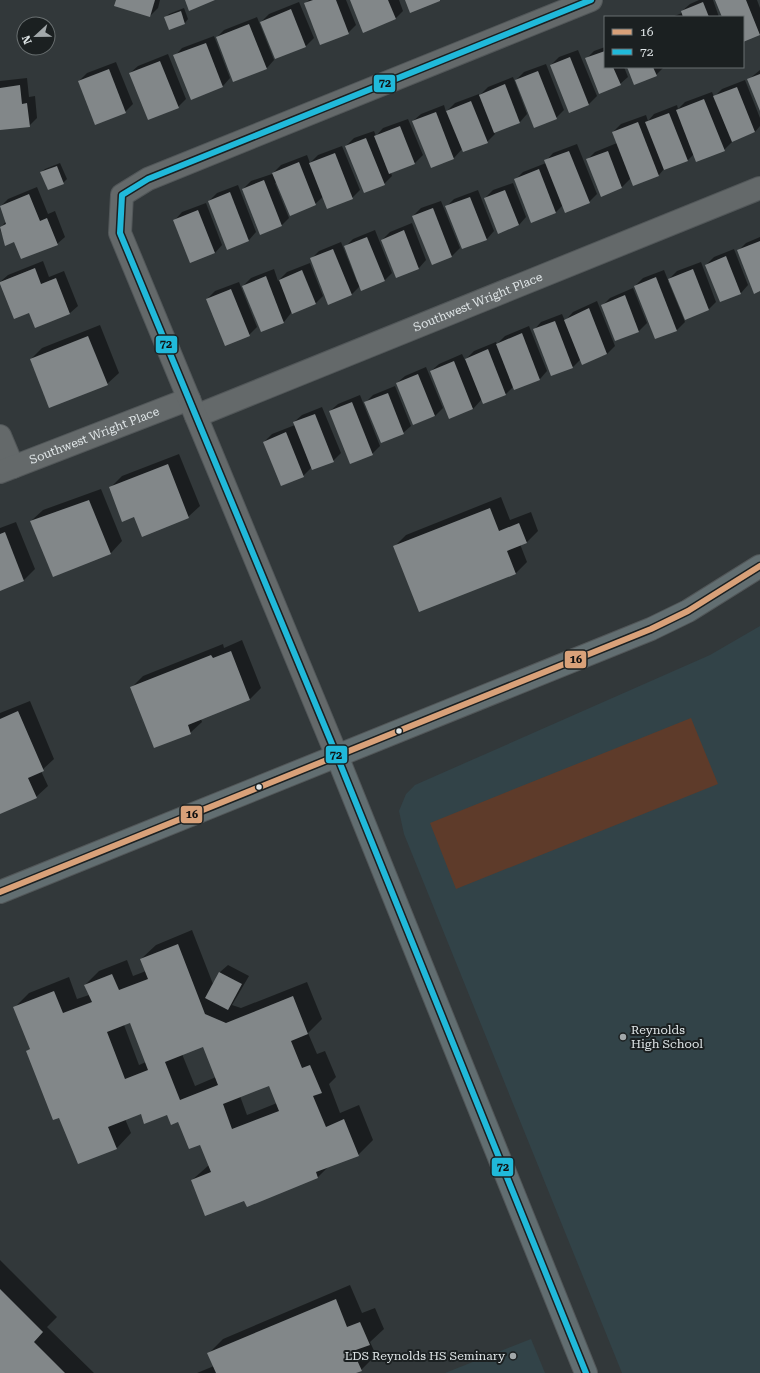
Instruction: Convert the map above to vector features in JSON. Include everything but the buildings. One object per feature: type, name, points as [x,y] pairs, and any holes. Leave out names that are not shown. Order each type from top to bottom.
[{"type":"main road","points":[[0,892],[651,628],[694,608],[760,566]]},
{"type":"main road","points":[[337,756],[586,1373]]},
{"type":"street","points":[[337,756],[120,233],[122,195],[148,179],[590,0]]},
{"type":"street","name":"Southwest Wright Place","points":[[6,470],[193,408],[760,188]]},
{"type":"street","points":[[0,436],[6,470]]},
{"type":"shaded area","name":"Reynolds High School","points":[[760,626],[760,1373],[622,1373],[404,834],[399,811],[406,794],[415,785],[710,655]]},
{"type":"shaded area","points":[[691,718],[718,784],[456,889],[430,823]]},
{"type":"shaded area","name":"LDS Reynolds HS Seminary","points":[[531,1339],[545,1373],[445,1373]]},
{"type":"transit line","name":"72","points":[[586,1373],[337,756],[120,233],[122,195],[148,179],[591,0]]},
{"type":"transit line","name":"16","points":[[0,892],[651,629],[688,611],[760,566]]},
{"type":"place","name":"Reynolds High School","points":[[623,1037]]},
{"type":"place","name":"LDS Reynolds HS Seminary","points":[[513,1356]]}]
